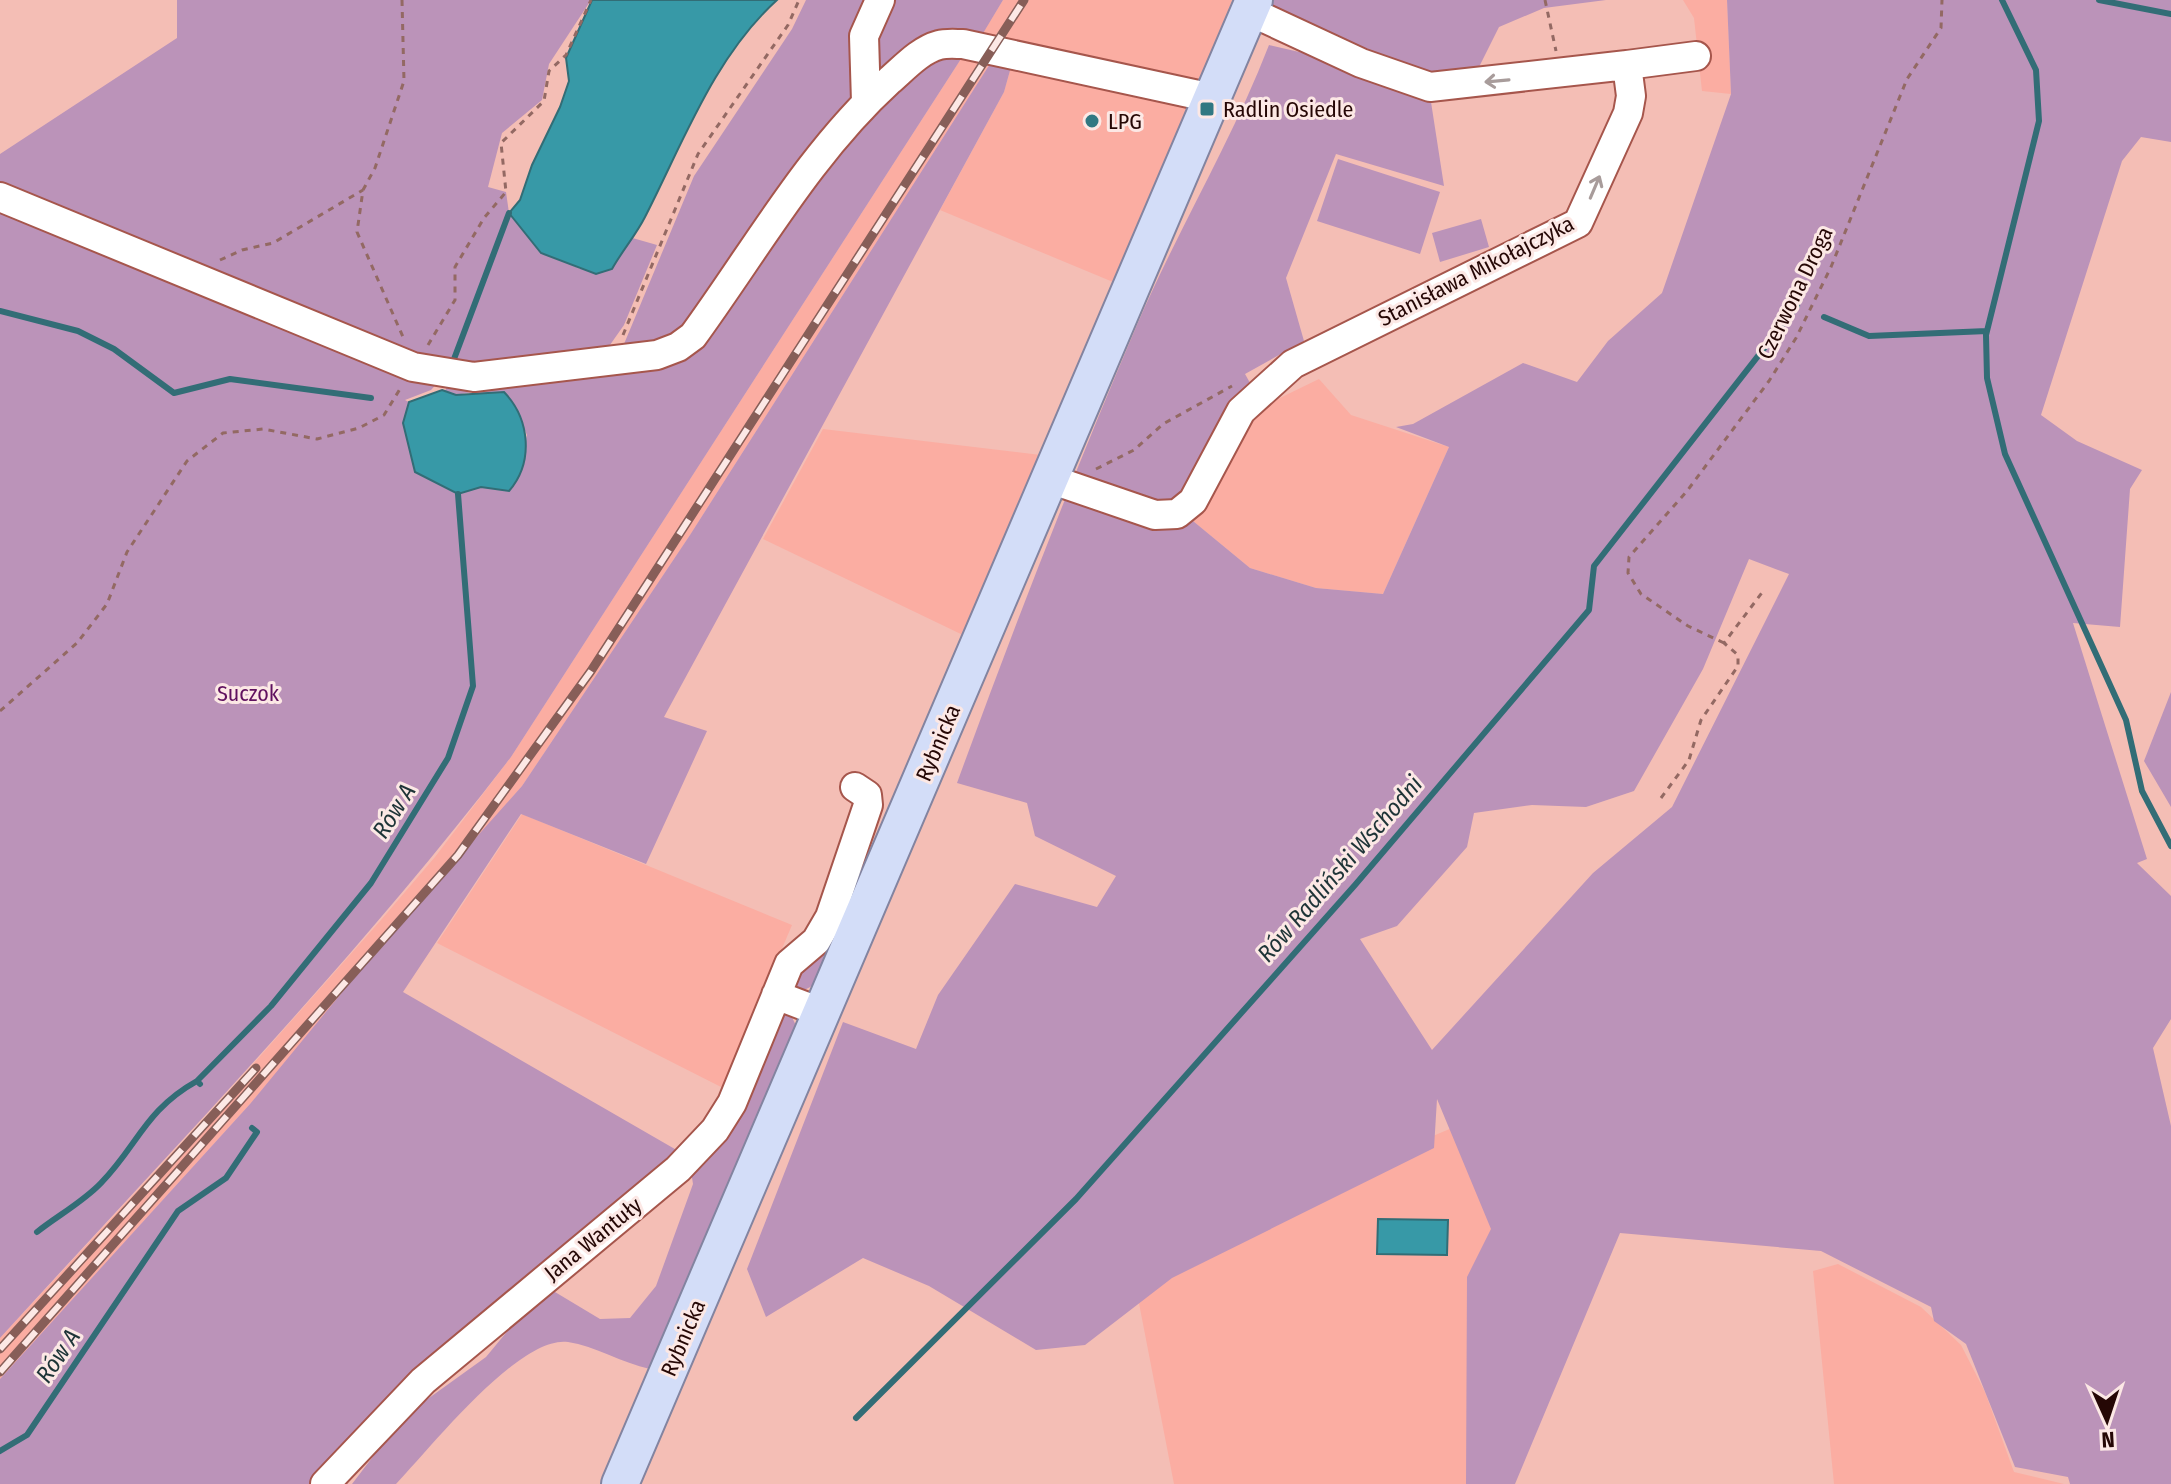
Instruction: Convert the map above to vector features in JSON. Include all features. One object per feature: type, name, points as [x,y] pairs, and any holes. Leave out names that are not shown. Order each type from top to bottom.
[{"type":"main road","name":"Rybnicka","points":[[620,1484],[1251,6]]},
{"type":"street","points":[[866,102],[864,36],[880,0]]},
{"type":"street","points":[[1251,6],[1361,63],[1430,87],[1561,75],[1696,56]]},
{"type":"street","points":[[0,197],[413,367],[474,377],[657,355],[678,347],[693,336],[789,194],[866,102],[915,58],[938,45],[963,44],[1212,98]]},
{"type":"street","name":"Stanisława Mikołajczyka","points":[[1050,479],[1155,515],[1177,514],[1193,501],[1241,411],[1288,369],[1578,223],[1628,113],[1631,96],[1627,65]]},
{"type":"street","name":"Jana Wantuły","points":[[325,1484],[423,1381],[700,1149],[732,1103],[789,964],[816,941],[830,917],[868,805],[867,795],[855,787]]},
{"type":"street","points":[[776,995],[823,1013]]},
{"type":"path","points":[[402,0],[404,81],[375,168],[363,190],[357,232],[396,317],[413,367]]},
{"type":"path","points":[[0,711],[77,643],[107,604],[127,552],[187,461],[223,433],[263,429],[317,439],[359,428],[384,415],[455,300],[455,267],[484,218],[506,192],[501,143],[544,101],[549,71],[566,55],[591,0]]},
{"type":"path","points":[[623,335],[698,154],[788,25],[799,0]]},
{"type":"path","points":[[1545,0],[1561,75]]},
{"type":"path","name":"Czerwona Droga","points":[[1724,643],[1688,626],[1641,594],[1628,573],[1629,557],[1687,491],[1769,381],[1796,338],[1831,267],[1907,79],[1941,28],[1942,0]]},
{"type":"path","points":[[191,274],[242,250],[273,243],[363,190]]},
{"type":"path","points":[[1087,474],[1134,450],[1163,424],[1232,386],[1288,369]]},
{"type":"path","points":[[1661,798],[1689,760],[1701,720],[1738,666],[1738,655],[1724,643],[1764,590]]},
{"type":"shaded area","points":[[1003,0],[1232,0],[1176,151],[1113,282],[940,210],[1004,92],[1011,67],[979,39]]},
{"type":"shaded area","points":[[1683,0],[1727,0],[1731,94],[1702,91],[1694,18]]},
{"type":"shaded area","points":[[968,48],[995,56],[690,535],[522,786],[250,1104],[0,1379],[0,1338],[214,1108],[381,920],[435,857],[511,757]]},
{"type":"shaded area","points":[[1319,379],[1351,415],[1449,447],[1383,594],[1316,588],[1250,568],[1193,521],[1247,420],[1263,406]]},
{"type":"shaded area","points":[[823,429],[1041,455],[965,636],[763,539]]},
{"type":"shaded area","points":[[522,814],[792,925],[723,1088],[437,943]]},
{"type":"shaded area","points":[[1464,1123],[1502,1222],[1473,1484],[1174,1484],[1131,1262]]},
{"type":"shaded area","points":[[1838,1264],[1921,1307],[1961,1345],[1985,1392],[2014,1472],[2064,1484],[1834,1484],[1813,1271]]},
{"type":"green space","name":"Suczok","points":[[177,0],[591,0],[549,64],[542,100],[502,133],[488,187],[506,192],[509,213],[562,260],[580,269],[612,269],[629,237],[657,245],[624,325],[605,352],[442,378],[431,390],[405,400],[409,402],[403,423],[416,472],[458,494],[481,487],[509,491],[527,435],[521,422],[472,392],[456,395],[445,391],[448,384],[682,362],[869,112],[933,54],[968,48],[511,757],[326,981],[0,1338],[0,154],[177,38]]},
{"type":"green space","points":[[806,0],[1003,0],[982,35],[924,41],[765,211],[672,339],[619,356],[694,176],[792,29]]},
{"type":"green space","points":[[1271,0],[1606,0],[1544,8],[1499,27],[1479,67],[1437,73],[1431,102],[1444,186],[1336,154],[1286,278],[1304,341],[1245,374],[1263,406],[1247,420],[1193,521],[1250,568],[1316,588],[1383,594],[1449,447],[1396,427],[1413,424],[1523,363],[1577,382],[1608,341],[1662,293],[1731,94],[1727,0],[2171,0],[2171,142],[2141,137],[2122,161],[2041,415],[2077,441],[2142,470],[2130,489],[2120,627],[2073,623],[2147,859],[2137,863],[2171,896],[2171,1019],[2153,1048],[2171,1126],[2171,1484],[2070,1484],[2068,1477],[2015,1467],[1966,1344],[1934,1321],[1931,1307],[1821,1251],[1620,1233],[1515,1484],[1466,1484],[1467,1277],[1491,1229],[1437,1099],[1434,1148],[1172,1278],[1085,1345],[1036,1350],[929,1286],[863,1258],[766,1317],[747,1269],[843,1022],[916,1049],[938,995],[1015,884],[1097,907],[1116,876],[1035,836],[1027,803],[957,783],[1044,552],[1137,325],[1239,116],[1269,45],[1321,57],[1269,5]],"holes":[[[1749,559],[1789,574],[1672,807],[1593,873],[1432,1050],[1360,939],[1397,926],[1467,847],[1474,813],[1532,805],[1586,807],[1634,791],[1703,669]]]},
{"type":"green space","points":[[995,56],[1011,67],[1004,92],[664,717],[707,731],[646,864],[521,814],[403,992],[680,1152],[315,1484],[0,1484],[0,1379],[250,1104],[396,927],[522,786],[690,535]]},
{"type":"green space","points":[[1338,159],[1440,192],[1420,254],[1317,221]]},
{"type":"green space","points":[[1481,219],[1489,247],[1440,262],[1432,233]]},
{"type":"green space","points":[[2171,692],[2171,807],[2144,761]]},
{"type":"green space","points":[[831,942],[818,980],[798,991],[792,986],[794,967]]},
{"type":"green space","points":[[782,1014],[791,1015],[798,1030],[650,1369],[578,1344],[548,1345],[525,1356],[501,1375],[452,1422],[396,1484],[352,1484],[404,1416],[486,1357],[545,1286],[600,1319],[630,1318],[656,1286],[693,1184],[691,1171]]},
{"type":"water","points":[[592,0],[777,0],[735,48],[718,74],[641,224],[612,269],[596,274],[541,253],[509,213],[520,200],[532,165],[560,107],[569,81],[566,58]]},
{"type":"water","points":[[442,390],[456,395],[504,392],[513,403],[526,441],[522,467],[509,491],[481,487],[458,494],[415,472],[403,423],[409,402]]},
{"type":"water","points":[[1378,1219],[1448,1220],[1447,1255],[1377,1254]]},
{"type":"waterway","points":[[2002,0],[2036,70],[2039,121],[1986,335],[1987,378],[2005,454],[2126,720],[2142,791],[2171,846]]},
{"type":"waterway","points":[[2099,0],[2171,14]]},
{"type":"waterway","name":"Rów A","points":[[454,359],[509,213]]},
{"type":"waterway","name":"Rów Radliński Wschodni","points":[[856,1418],[1076,1199],[1355,885],[1589,610],[1594,566],[1797,306]]},
{"type":"waterway","points":[[0,311],[78,331],[114,349],[174,393],[230,379],[371,398]]},
{"type":"waterway","name":"Rów Radliński Wschodni","points":[[1824,317],[1869,336],[1987,331]]},
{"type":"waterway","name":"Rów A","points":[[200,1084],[197,1081],[271,1006],[371,883],[448,758],[473,686],[458,494]]},
{"type":"waterway","points":[[37,1232],[94,1190],[165,1104],[197,1081]]},
{"type":"waterway","name":"Rów A","points":[[0,1451],[27,1435],[178,1211],[226,1178],[257,1132],[252,1128]]},
{"type":"railway","points":[[0,1372],[458,855],[591,671],[1024,0]]},
{"type":"railway","points":[[0,1349],[256,1068]]},
{"type":"place","name":"Radlin Osiedle","points":[[1207,109]]},
{"type":"place","name":"LPG","points":[[1092,121]]}]
